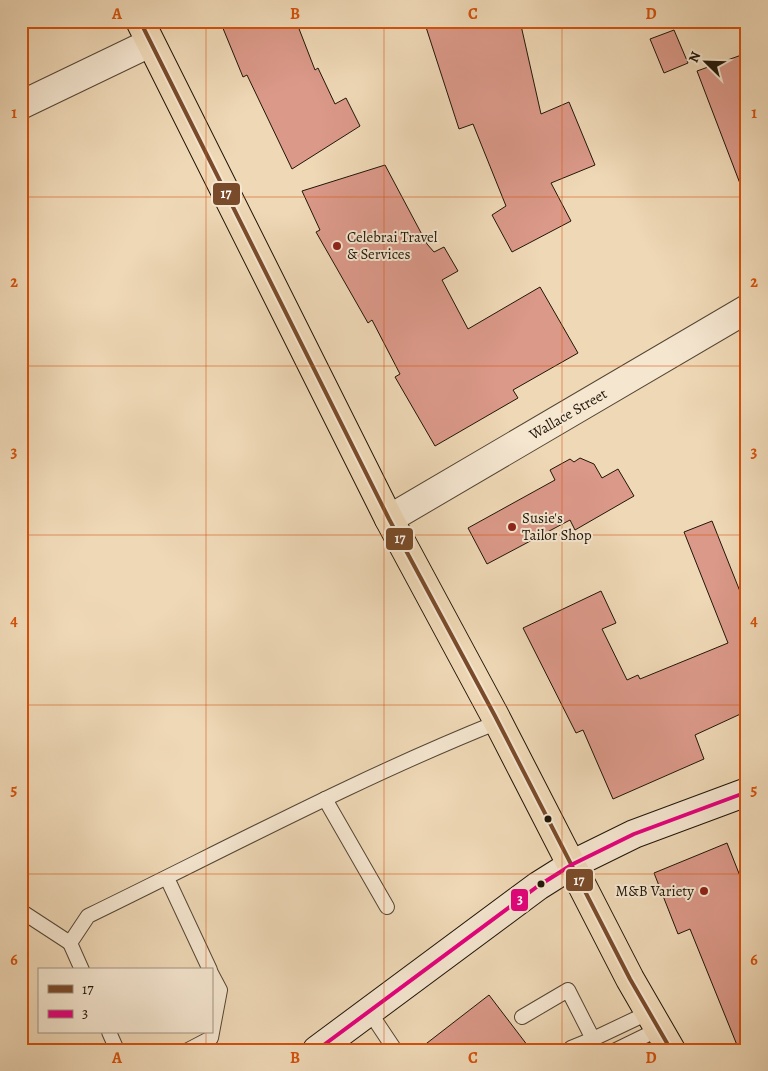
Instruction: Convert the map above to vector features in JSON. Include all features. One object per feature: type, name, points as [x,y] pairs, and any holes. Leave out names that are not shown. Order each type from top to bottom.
[{"type":"main road","points":[[145,32],[389,519],[573,864],[630,979],[660,1030]]},
{"type":"street","points":[[21,106],[145,32]]},
{"type":"street","name":"Wallace Street","points":[[389,519],[747,309]]},
{"type":"street","points":[[317,1050],[538,886],[573,864],[634,834],[747,792]]},
{"type":"lane","points":[[70,943],[88,916],[325,799],[448,742],[498,722]]},
{"type":"lane","points":[[325,799],[387,907]]},
{"type":"lane","points":[[167,878],[210,968]]},
{"type":"lane","points":[[21,911],[70,943],[81,968]]},
{"type":"lane","points":[[212,973],[220,990],[212,1033]]},
{"type":"lane","points":[[522,1017],[568,990],[593,1039]]},
{"type":"lane","points":[[369,1011],[395,1050]]},
{"type":"lane","points":[[571,1048],[593,1039],[660,1030]]},
{"type":"lane","points":[[616,1050],[660,1030]]},
{"type":"lane","points":[[110,1034],[117,1050]]},
{"type":"lane","points":[[188,1050],[211,1038],[212,1034]]},
{"type":"building","points":[[220,21],[296,21],[315,70],[318,68],[335,104],[346,98],[360,126],[292,169],[247,75],[243,77]]},
{"type":"building","points":[[424,21],[520,21],[541,114],[569,102],[595,165],[551,183],[571,221],[512,252],[492,215],[506,206],[473,124],[459,129]]},
{"type":"building","points":[[674,30],[688,63],[664,73],[650,39]]},
{"type":"building","points":[[747,53],[747,194],[744,194],[697,71]]},
{"type":"building","points":[[385,165],[427,244],[434,252],[444,247],[458,271],[442,280],[468,329],[540,287],[578,353],[513,390],[518,398],[435,446],[395,377],[400,374],[372,320],[368,323],[316,232],[320,230],[302,191]]},
{"type":"building","points":[[580,458],[594,464],[602,478],[618,469],[634,496],[575,530],[570,520],[487,564],[468,528],[555,480],[550,470],[570,459],[574,462]]},
{"type":"building","points":[[712,521],[747,609],[747,711],[695,735],[704,759],[613,799],[583,730],[576,733],[523,628],[601,591],[616,623],[602,629],[627,680],[638,675],[640,679],[728,643],[684,532]]},
{"type":"building","points":[[727,843],[740,876],[747,873],[747,1050],[739,1050],[690,929],[678,934],[654,873]]},
{"type":"building","points":[[489,995],[531,1050],[418,1050]]},
{"type":"transit line","name":"17","points":[[140,21],[389,519],[495,716],[630,979],[671,1050]]},
{"type":"transit line","name":"3","points":[[317,1050],[538,886],[573,864],[634,834],[747,792]]},
{"type":"place","name":"Celebrai Travel & Services","points":[[337,246]]},
{"type":"place","name":"Susie's Tailor Shop","points":[[512,527]]},
{"type":"place","name":"M&B Variety","points":[[704,891]]}]
